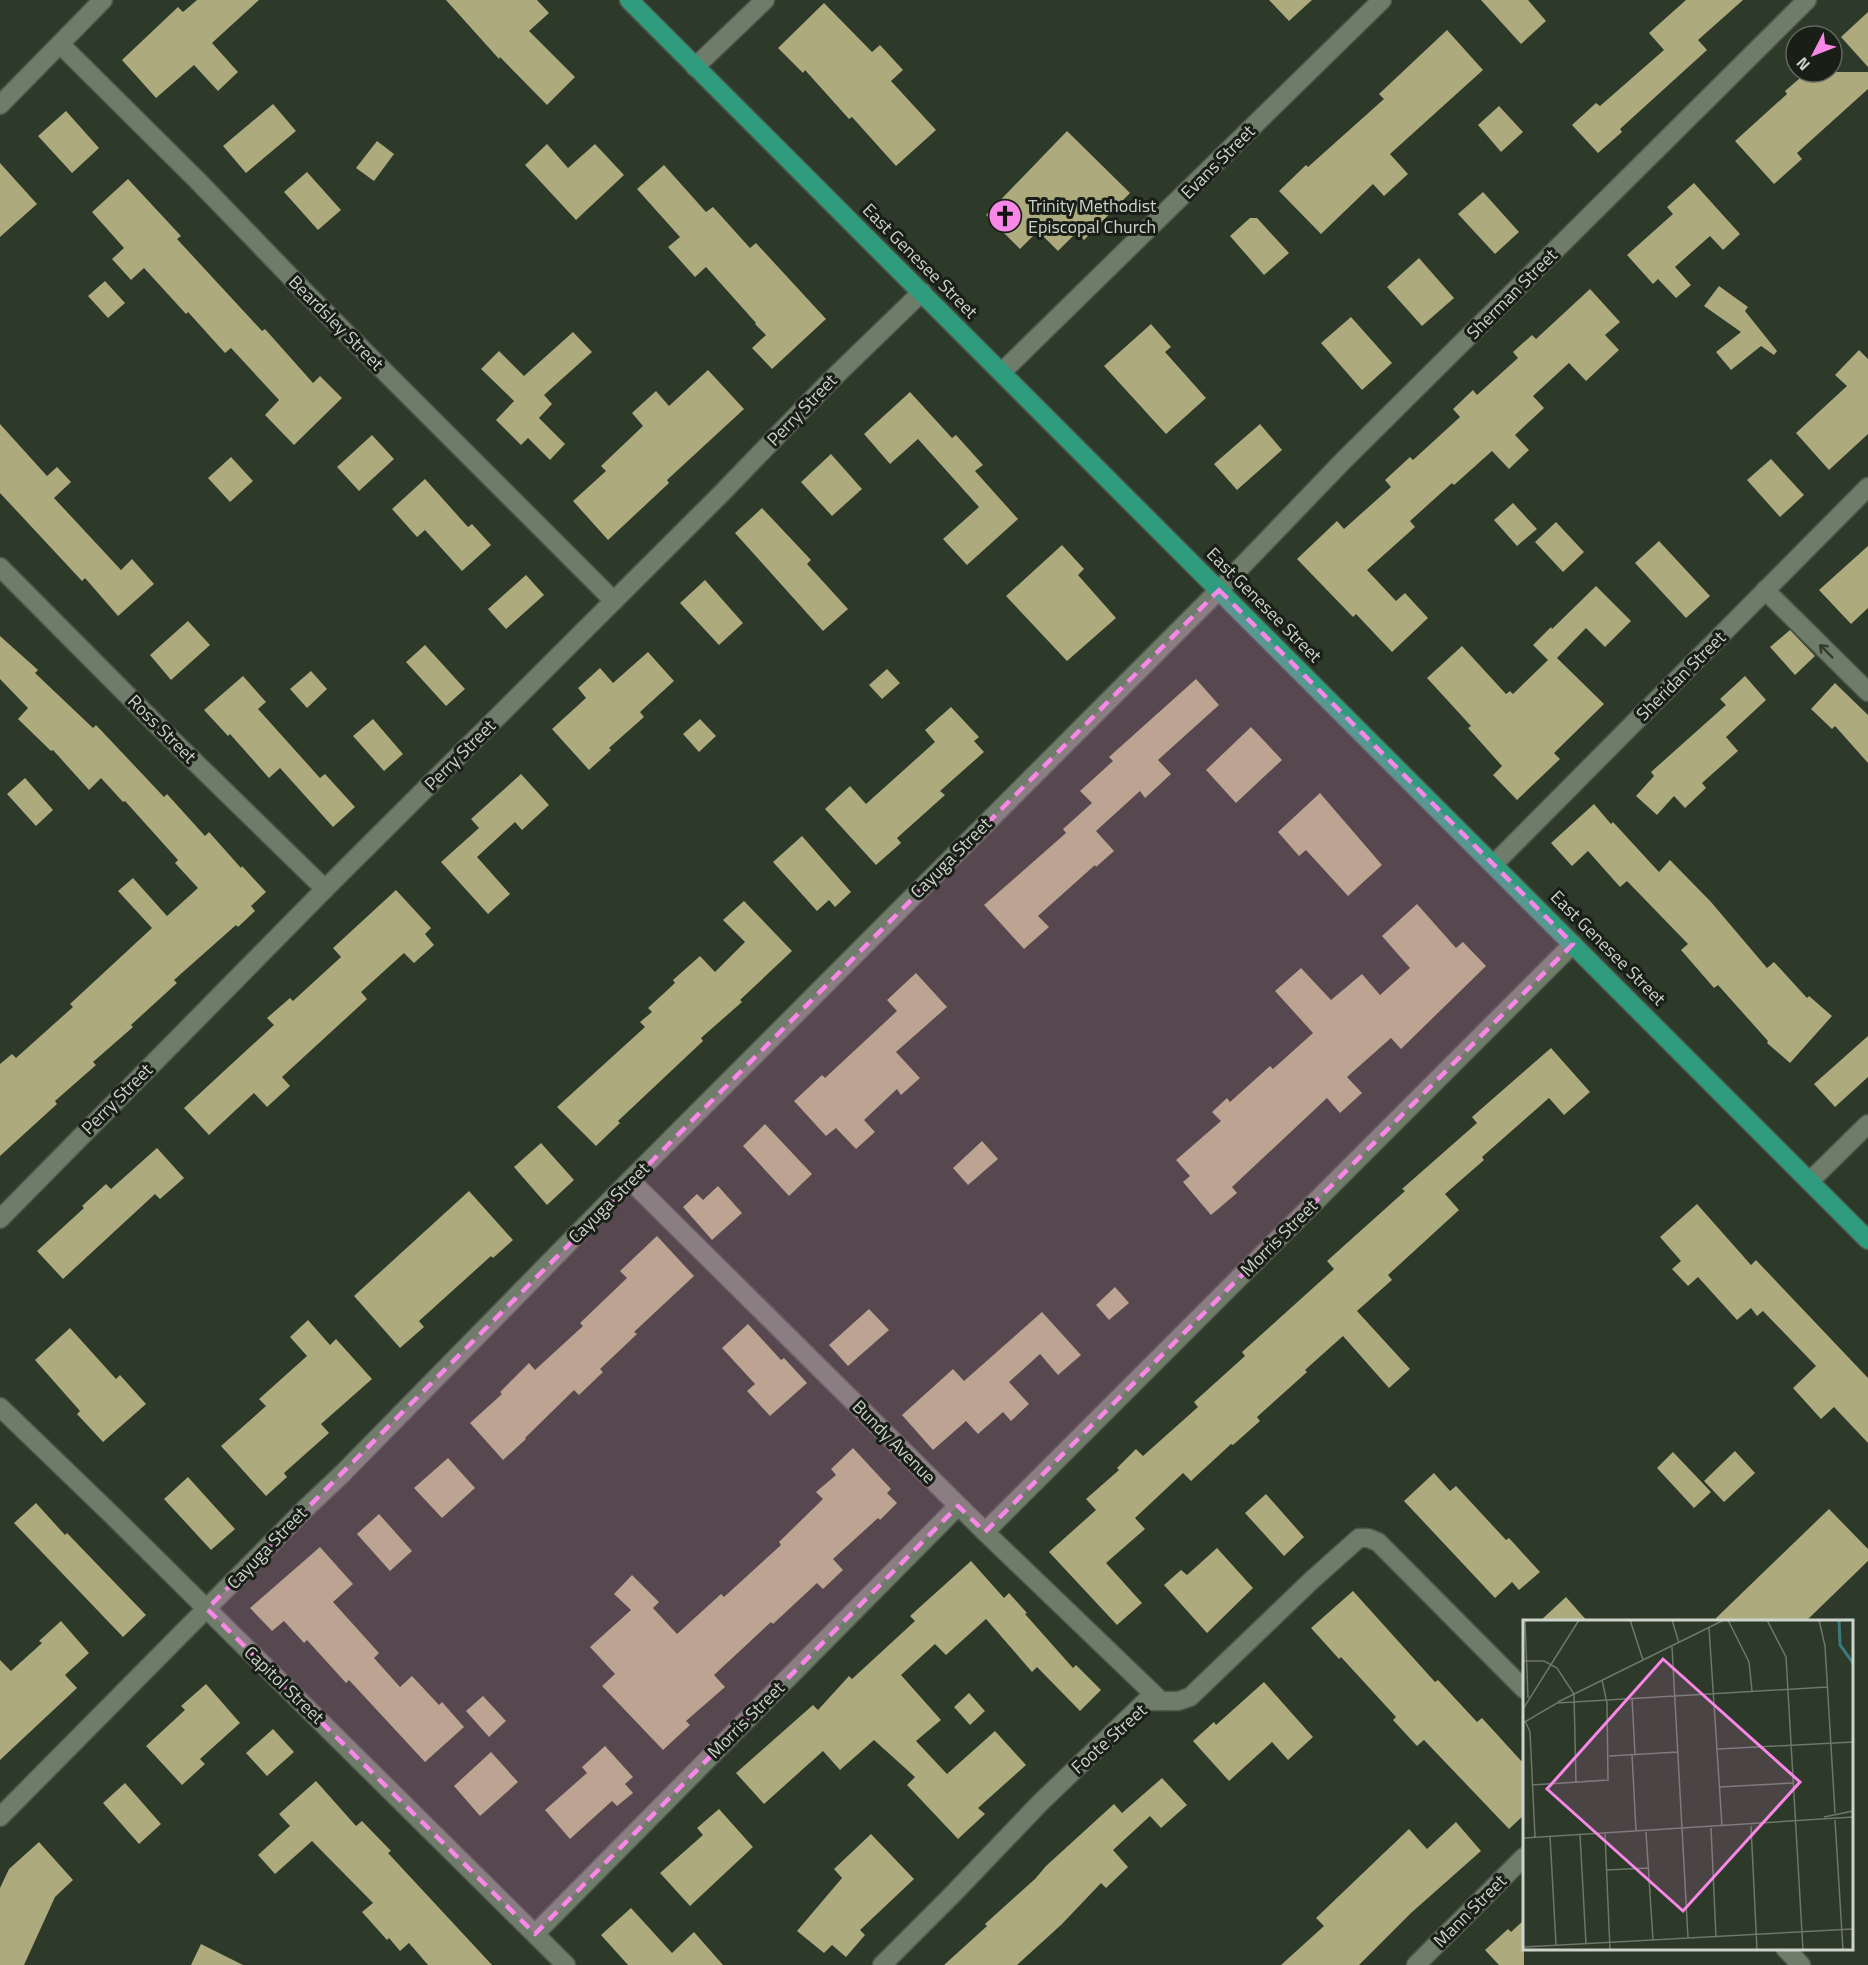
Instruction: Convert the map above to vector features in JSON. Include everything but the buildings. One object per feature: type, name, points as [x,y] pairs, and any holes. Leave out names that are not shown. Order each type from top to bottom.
[{"type":"highway","name":"East Genesee Street","points":[[629,0],[1868,1240]]},
{"type":"street","points":[[0,105],[103,0]]},
{"type":"street","points":[[695,67],[765,0]]},
{"type":"street","name":"Evans Street","points":[[1002,372],[1382,0]]},
{"type":"street","name":"Sherman Street","points":[[1219,590],[1343,461],[1807,0]]},
{"type":"street","name":"Beardsley Street","points":[[60,44],[614,601]]},
{"type":"street","name":"Perry Street","points":[[0,1219],[826,385],[922,292]]},
{"type":"street","name":"Sheridan Street","points":[[1494,864],[1868,487]]},
{"type":"street","name":"Ross Street","points":[[0,567],[325,890]]},
{"type":"street","name":"Cayuga Street","points":[[0,1817],[630,1180],[1219,590]]},
{"type":"street","points":[[1765,590],[1868,692]]},
{"type":"street","name":"Morris Street","points":[[985,1532],[1574,944]]},
{"type":"street","points":[[1810,1181],[1868,1124]]},
{"type":"street","name":"Bundy Avenue","points":[[630,1180],[958,1506],[1161,1701]]},
{"type":"street","name":"Capitol Street","points":[[0,1407],[566,1965]]},
{"type":"street","name":"Morris Street","points":[[535,1934],[958,1506]]},
{"type":"street","name":"Foote Street","points":[[882,1965],[1040,1803],[1146,1701],[1178,1701],[1190,1697],[1359,1538],[1368,1538],[1378,1542],[1523,1688]]},
{"type":"street","name":"Mann Street","points":[[1416,1965],[1523,1858]]},
{"type":"street","points":[[1787,1950],[1801,1965]]},
{"type":"highlighted area","points":[[1219,590],[1573,944],[985,1532],[958,1506],[535,1934],[207,1609]]},
{"type":"place","name":"Trinity Methodist Episcopal Church","points":[[1005,216]]}]
